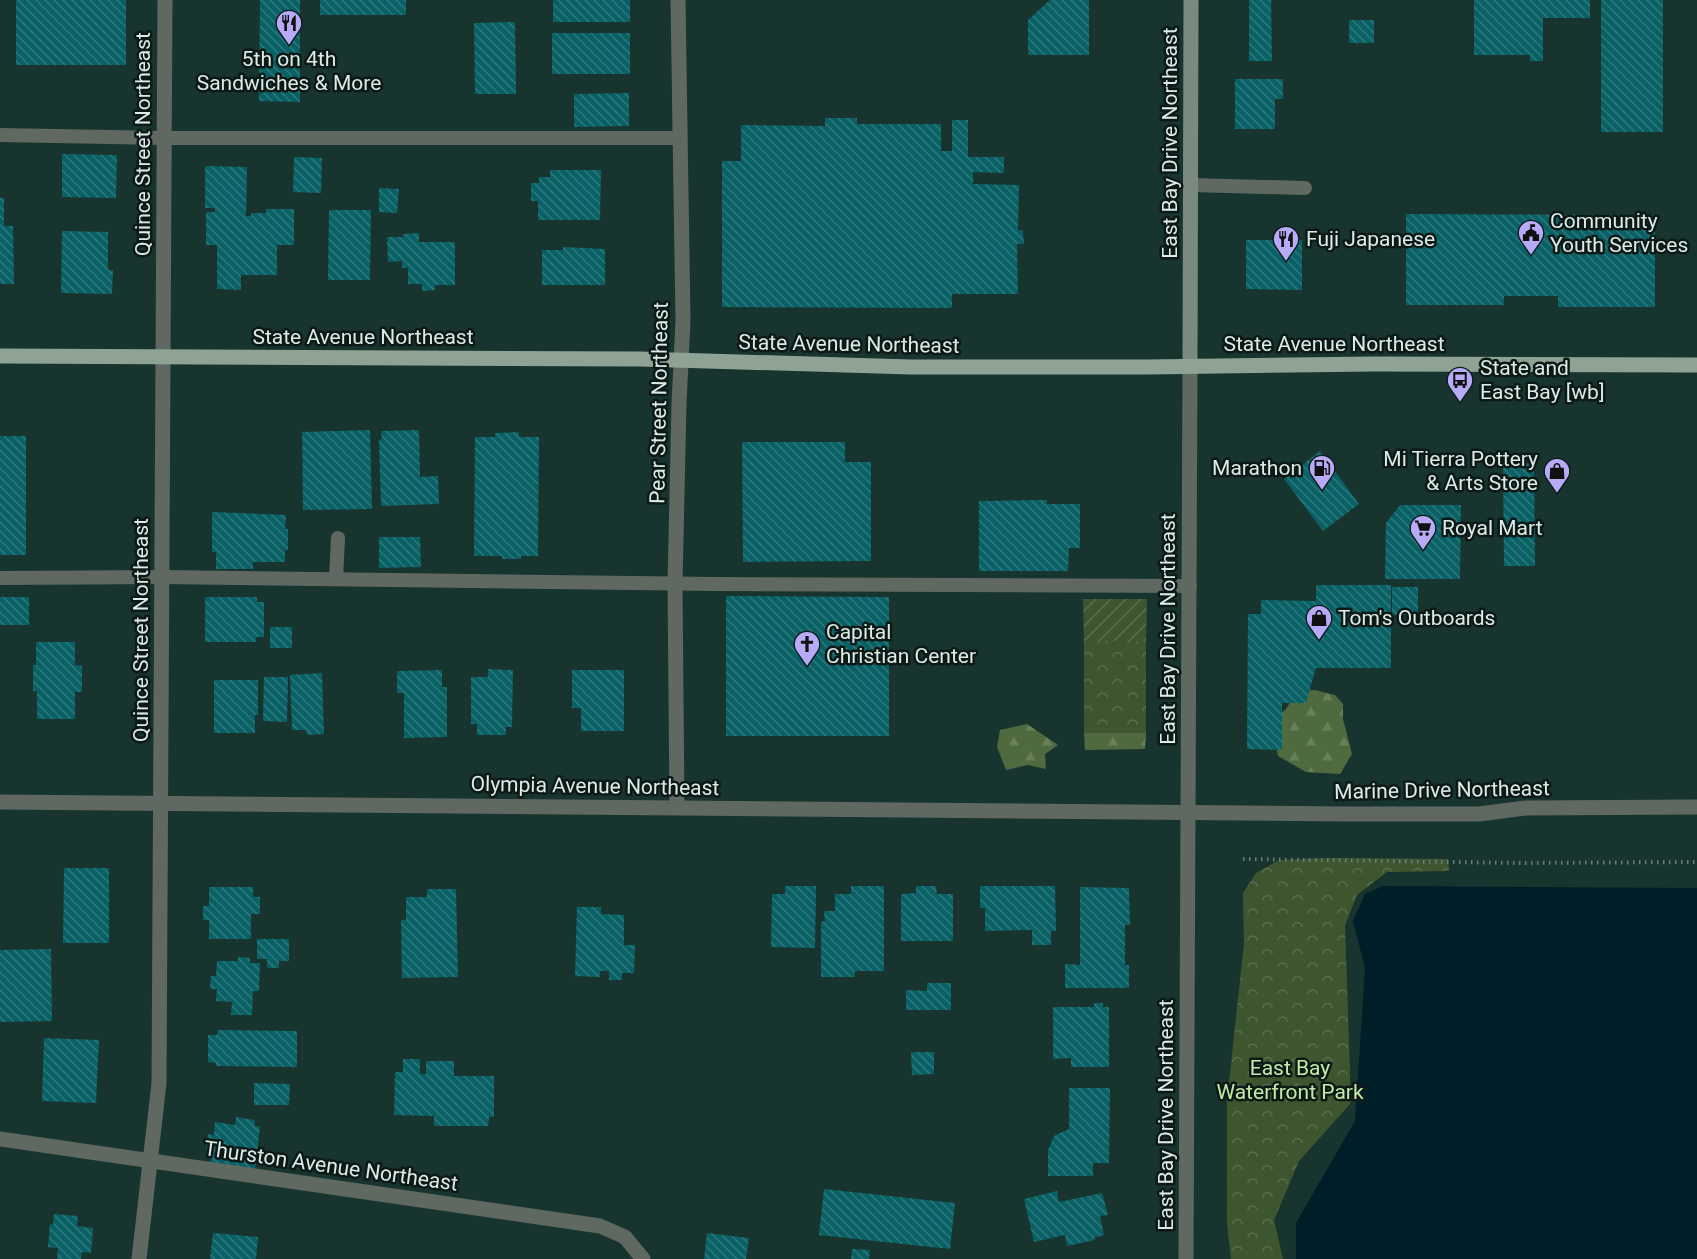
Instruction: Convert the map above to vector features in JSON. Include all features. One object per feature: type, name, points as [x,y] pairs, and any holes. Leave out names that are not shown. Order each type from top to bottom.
[{"type":"main road","name":"East Bay Drive Northeast","points":[[1190,366],[1191,0]]},
{"type":"main road","name":"State Avenue Northeast","points":[[0,356],[640,359],[680,362],[911,367],[1374,363],[1697,365]]},
{"type":"street","name":"Quince Street Northeast","points":[[139,1259],[159,1083],[165,0]]},
{"type":"street","name":"Pear Street Northeast","points":[[677,807],[675,584],[683,321],[678,0]]},
{"type":"street","name":"East Bay Drive Northeast","points":[[1186,1259],[1190,366]]},
{"type":"street","name":"Olympia Avenue Northeast","points":[[0,802],[1189,812]]},
{"type":"street","name":"Marine Drive Northeast","points":[[1189,812],[1479,814],[1526,808],[1697,807]]},
{"type":"street","name":"Thurston Avenue Northeast","points":[[0,1140],[600,1226],[625,1237],[643,1259]]},
{"type":"lane","points":[[0,135],[164,138],[679,138]]},
{"type":"lane","points":[[1191,185],[1305,188]]},
{"type":"lane","points":[[336,579],[338,538]]},
{"type":"lane","points":[[0,578],[162,577],[675,584],[1190,585]]},
{"type":"path","points":[[1243,859],[1517,863],[1697,862]]},
{"type":"green space","points":[[1083,599],[1147,599],[1146,641],[1084,641]]},
{"type":"green space","points":[[1084,641],[1146,641],[1146,733],[1084,733]]},
{"type":"green space","points":[[1315,690],[1335,695],[1343,704],[1343,719],[1352,754],[1340,774],[1306,772],[1278,756],[1271,722],[1286,709],[1297,691]]},
{"type":"green space","points":[[1027,724],[1058,745],[1045,754],[1046,769],[1028,765],[1006,770],[997,747],[1000,730]]},
{"type":"green space","points":[[1084,733],[1146,733],[1145,749],[1085,750]]},
{"type":"green space","name":"East Bay Waterfront Park","points":[[1448,859],[1449,871],[1387,872],[1357,895],[1345,925],[1351,1103],[1299,1161],[1274,1220],[1283,1259],[1231,1259],[1227,1224],[1227,1101],[1244,943],[1243,893],[1256,873],[1279,860]]},
{"type":"water","points":[[1383,886],[1697,888],[1697,1259],[1296,1259],[1296,1223],[1355,1121],[1365,968],[1353,921],[1365,894]]},
{"type":"building","points":[[16,0],[126,0],[126,65],[16,65]]},
{"type":"building","points":[[260,0],[300,0],[300,102],[259,101]]},
{"type":"building","points":[[320,0],[406,0],[406,15],[320,15]]},
{"type":"building","points":[[553,0],[630,0],[630,22],[553,22]]},
{"type":"building","points":[[1050,0],[1089,0],[1089,55],[1028,55],[1028,20]]},
{"type":"building","points":[[1249,0],[1271,0],[1272,61],[1249,61]]},
{"type":"building","points":[[1474,0],[1590,0],[1590,18],[1543,18],[1543,61],[1530,61],[1530,55],[1474,55]]},
{"type":"building","points":[[1601,0],[1663,0],[1663,132],[1601,132]]},
{"type":"building","points":[[1349,20],[1374,20],[1374,43],[1349,43]]},
{"type":"building","points":[[515,22],[516,94],[475,94],[474,23]]},
{"type":"building","points":[[552,33],[630,33],[630,74],[552,74]]},
{"type":"building","points":[[1235,79],[1283,79],[1283,99],[1275,99],[1275,129],[1235,129]]},
{"type":"building","points":[[629,93],[629,126],[574,127],[574,94]]},
{"type":"building","points":[[825,118],[857,118],[857,124],[941,124],[941,151],[952,151],[952,120],[968,120],[968,157],[1004,157],[1004,173],[973,172],[973,184],[1019,185],[1018,230],[1023,231],[1024,244],[1017,244],[1018,294],[952,294],[952,308],[722,307],[722,161],[741,161],[741,125],[825,126]]},
{"type":"building","points":[[62,154],[117,155],[116,198],[62,197]]},
{"type":"building","points":[[294,157],[322,158],[321,193],[293,192]]},
{"type":"building","points":[[205,166],[247,167],[246,216],[251,216],[251,213],[266,213],[266,209],[294,209],[294,245],[277,245],[277,275],[241,275],[241,290],[217,289],[217,245],[206,245],[206,212],[215,212],[215,208],[205,208]]},
{"type":"building","points":[[550,170],[601,170],[600,220],[538,220],[538,201],[531,201],[531,183],[539,183],[539,177],[550,177]]},
{"type":"building","points":[[379,188],[399,189],[397,213],[379,212]]},
{"type":"building","points":[[0,198],[4,198],[4,226],[13,226],[14,284],[0,284]]},
{"type":"building","points":[[329,210],[371,210],[370,280],[328,280]]},
{"type":"building","name":"Community Youth Services","points":[[1406,214],[1655,215],[1655,307],[1558,307],[1558,296],[1504,296],[1504,305],[1406,305]]},
{"type":"building","points":[[62,231],[108,232],[108,270],[113,270],[112,294],[61,293]]},
{"type":"building","points":[[419,233],[419,242],[455,242],[455,285],[435,285],[435,290],[422,291],[422,284],[408,284],[408,268],[402,268],[402,261],[388,262],[387,237],[403,237],[403,234]]},
{"type":"building","points":[[1246,240],[1302,240],[1302,290],[1246,289]]},
{"type":"building","points":[[563,247],[605,249],[605,285],[542,285],[542,250],[563,250]]},
{"type":"building","points":[[370,430],[372,509],[303,510],[302,432]]},
{"type":"building","points":[[419,430],[420,477],[438,476],[439,504],[381,506],[379,440],[382,439],[381,431]]},
{"type":"building","points":[[519,432],[519,437],[539,437],[538,556],[502,559],[502,556],[474,556],[475,437],[495,437],[495,433]]},
{"type":"building","points":[[0,436],[26,436],[26,555],[0,555]]},
{"type":"building","points":[[742,442],[845,442],[845,462],[871,462],[871,561],[743,562]]},
{"type":"building","name":"Marathon","points":[[1320,451],[1359,504],[1323,531],[1284,479]]},
{"type":"building","points":[[1503,463],[1534,463],[1535,566],[1504,566]]},
{"type":"building","points":[[1047,500],[1047,504],[1080,504],[1080,548],[1069,548],[1068,571],[979,571],[979,501]]},
{"type":"building","name":"Royal Mart","points":[[1400,505],[1461,505],[1460,579],[1385,579],[1386,523]]},
{"type":"building","points":[[212,512],[286,515],[288,550],[285,550],[285,562],[253,562],[253,569],[216,569],[216,552],[212,552]]},
{"type":"building","points":[[379,537],[420,537],[421,567],[379,568]]},
{"type":"building","name":"Tom's Outboards","points":[[1316,585],[1391,585],[1391,668],[1316,668],[1306,703],[1282,703],[1282,750],[1247,749],[1248,614],[1261,614],[1261,600],[1316,601]]},
{"type":"building","points":[[1392,587],[1418,587],[1418,615],[1392,615]]},
{"type":"building","name":"Capital Christian Center","points":[[726,596],[889,597],[889,736],[726,736]]},
{"type":"building","points":[[0,597],[29,597],[29,625],[0,625]]},
{"type":"building","points":[[205,597],[257,597],[257,602],[264,602],[264,637],[256,637],[256,642],[205,642]]},
{"type":"building","points":[[270,627],[292,627],[292,648],[270,648]]},
{"type":"building","points":[[36,642],[75,642],[75,665],[82,666],[82,692],[75,692],[75,719],[37,719],[37,691],[33,691]]},
{"type":"building","points":[[488,669],[513,670],[512,727],[506,727],[506,735],[477,735],[477,724],[471,724],[471,677],[488,677]]},
{"type":"building","points":[[442,670],[442,687],[447,687],[447,737],[404,738],[404,693],[397,693],[397,671]]},
{"type":"building","points":[[572,670],[624,670],[624,731],[581,731],[581,708],[572,708]]},
{"type":"building","points":[[322,673],[324,734],[307,735],[306,730],[292,730],[290,675]]},
{"type":"building","points":[[264,677],[288,677],[287,722],[263,721]]},
{"type":"building","points":[[214,680],[258,680],[258,715],[255,715],[255,733],[214,733]]},
{"type":"building","points":[[64,868],[109,868],[109,943],[63,943]]},
{"type":"building","points":[[785,886],[816,886],[815,948],[771,947],[772,894],[785,894]]},
{"type":"building","points":[[851,886],[884,886],[884,971],[855,971],[855,977],[821,977],[821,922],[825,921],[824,911],[835,911],[835,894],[851,894]]},
{"type":"building","points":[[916,886],[936,886],[937,894],[953,894],[953,941],[901,941],[901,894],[916,893]]},
{"type":"building","points":[[980,886],[1055,886],[1056,931],[1051,931],[1051,945],[1032,945],[1032,930],[985,931],[985,908],[980,908]]},
{"type":"building","points":[[209,887],[253,887],[253,897],[260,897],[260,914],[251,914],[251,939],[209,939],[209,920],[203,920],[203,906],[209,906]]},
{"type":"building","points":[[1080,887],[1129,888],[1130,925],[1125,925],[1125,965],[1129,965],[1129,988],[1065,988],[1065,964],[1080,965]]},
{"type":"building","points":[[427,889],[456,889],[458,977],[402,978],[401,920],[406,920],[406,897],[427,897]]},
{"type":"building","points":[[577,907],[601,907],[601,914],[624,915],[624,945],[635,945],[634,973],[622,973],[622,980],[609,980],[609,971],[600,971],[600,977],[575,976]]},
{"type":"building","points":[[257,939],[289,939],[289,961],[279,961],[279,968],[267,968],[267,959],[257,959]]},
{"type":"building","points":[[51,949],[52,1021],[0,1022],[0,950]]},
{"type":"building","points":[[238,957],[250,958],[250,963],[260,963],[259,991],[253,991],[252,1015],[231,1015],[232,1002],[216,1001],[217,989],[210,989],[211,976],[216,976],[217,961],[238,961]]},
{"type":"building","points":[[927,983],[951,983],[951,1010],[906,1010],[906,990],[927,991]]},
{"type":"building","points":[[1094,1003],[1103,1003],[1103,1007],[1109,1007],[1109,1067],[1071,1067],[1071,1058],[1053,1059],[1053,1007],[1094,1007]]},
{"type":"building","points":[[218,1030],[297,1031],[297,1067],[216,1066],[216,1063],[208,1062],[208,1035],[217,1035]]},
{"type":"building","points":[[44,1038],[99,1040],[96,1103],[42,1101]]},
{"type":"building","points":[[911,1052],[934,1052],[934,1074],[912,1075]]},
{"type":"building","points":[[403,1059],[420,1059],[420,1074],[426,1074],[426,1061],[454,1061],[454,1076],[494,1076],[494,1117],[489,1117],[488,1126],[434,1126],[434,1116],[394,1115],[395,1072],[403,1072]]},
{"type":"building","points":[[254,1083],[290,1084],[289,1105],[254,1105]]},
{"type":"building","points":[[1069,1088],[1110,1088],[1109,1163],[1093,1163],[1093,1176],[1048,1176],[1048,1150],[1054,1136],[1069,1129]]},
{"type":"building","points":[[236,1117],[255,1120],[255,1126],[260,1127],[255,1169],[210,1163],[212,1151],[206,1150],[208,1134],[214,1135],[215,1122],[235,1125]]},
{"type":"building","points":[[824,1189],[955,1203],[950,1249],[819,1235]]},
{"type":"building","points":[[1057,1191],[1059,1202],[1102,1193],[1108,1215],[1100,1216],[1104,1235],[1094,1238],[1095,1240],[1067,1246],[1065,1235],[1034,1242],[1024,1199]]},
{"type":"building","points":[[54,1214],[78,1216],[77,1226],[93,1228],[91,1253],[82,1252],[81,1259],[57,1259],[58,1248],[48,1247],[50,1224],[53,1225]]},
{"type":"building","points":[[213,1233],[258,1237],[256,1259],[210,1259]]},
{"type":"building","points":[[707,1233],[749,1238],[746,1259],[704,1259]]},
{"type":"building","points":[[852,1249],[870,1250],[869,1259],[851,1259]]},
{"type":"place","name":"5th on 4th Sandwiches & More","points":[[289,46]]},
{"type":"place","name":"Community Youth Services","points":[[1531,256]]},
{"type":"place","name":"Fuji Japanese","points":[[1286,262]]},
{"type":"place","name":"State and East Bay [wb]","points":[[1460,403]]},
{"type":"place","name":"Marathon","points":[[1322,491]]},
{"type":"place","name":"Mi Tierra Pottery & Arts Store","points":[[1557,494]]},
{"type":"place","name":"Royal Mart","points":[[1423,551]]},
{"type":"place","name":"Tom's Outboards","points":[[1319,641]]},
{"type":"place","name":"Capital Christian Center","points":[[807,667]]}]
